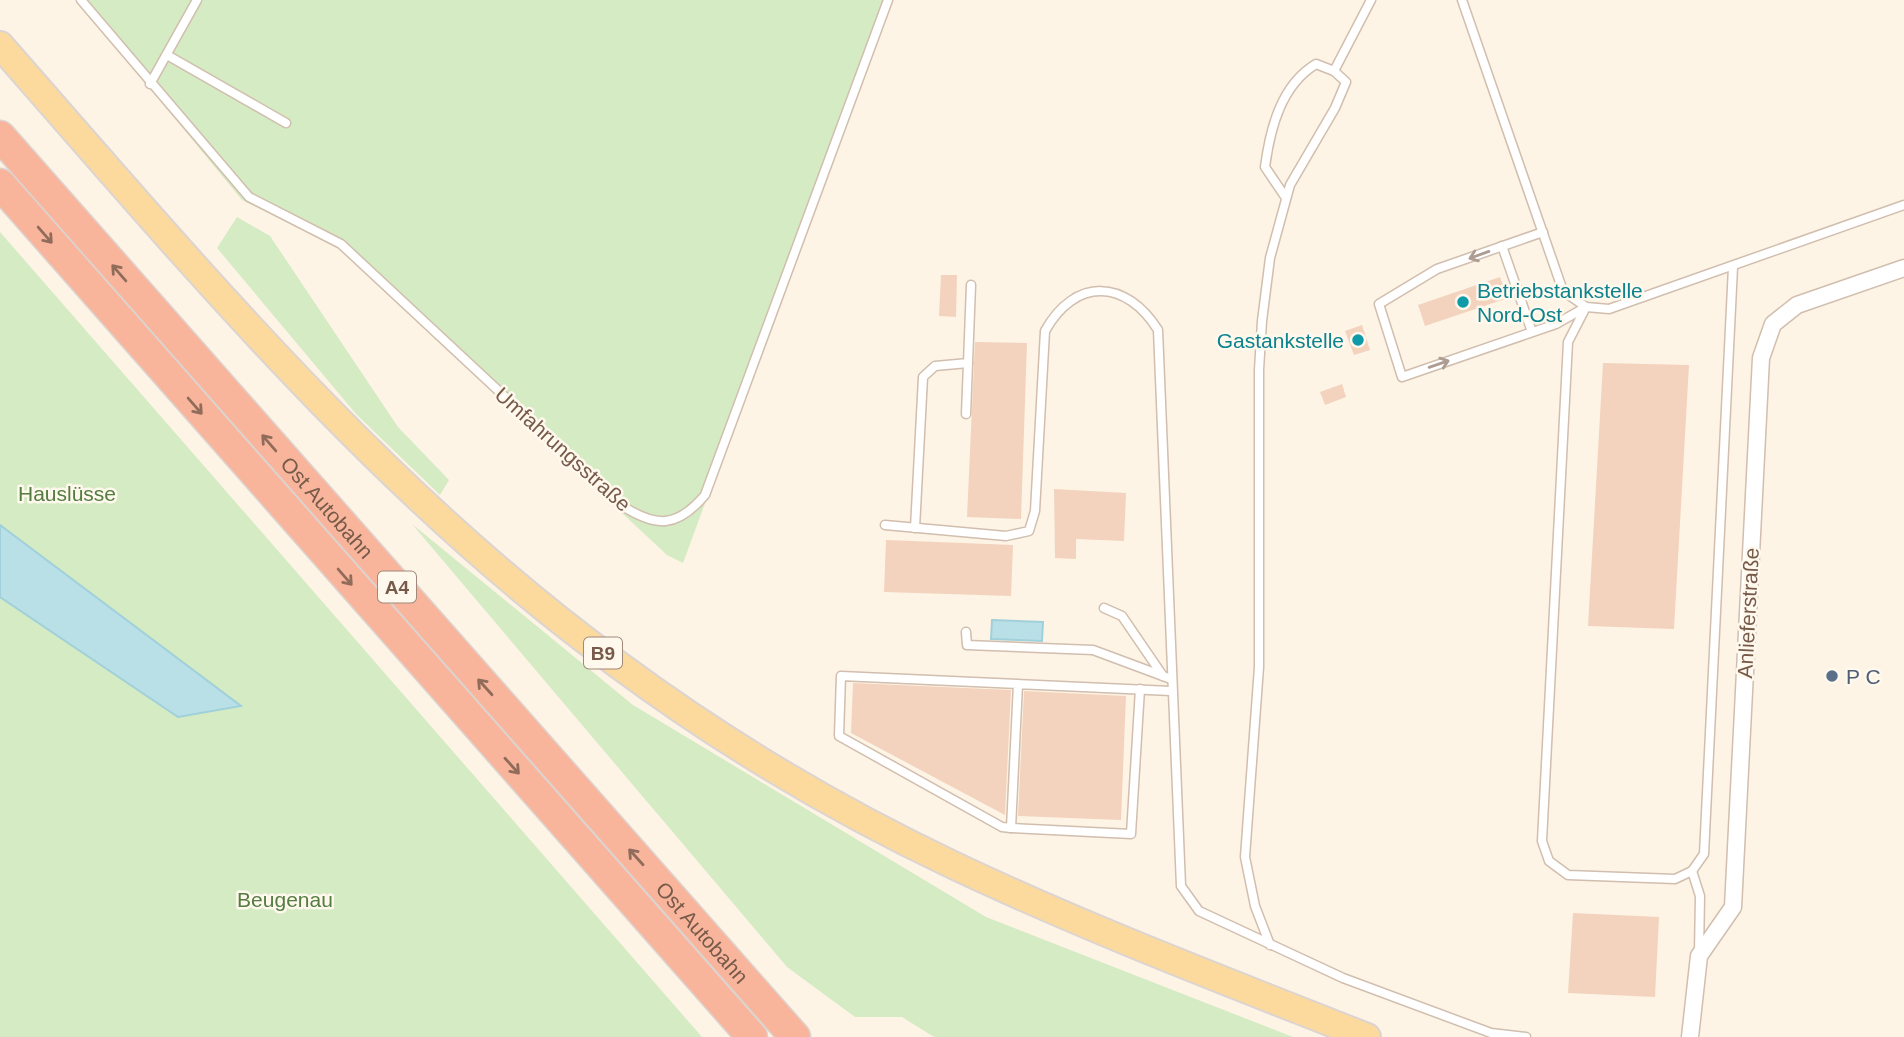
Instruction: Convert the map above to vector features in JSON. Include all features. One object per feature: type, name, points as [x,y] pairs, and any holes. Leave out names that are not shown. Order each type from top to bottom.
[{"type":"highway","name":"Ost Autobahn","points":[[0,136],[794,1037]]},
{"type":"highway","name":"Ost Autobahn","points":[[0,184],[752,1037]]},
{"type":"main road","name":"B9","points":[[0,45],[282,361],[404,485],[511,582],[619,666],[710,728],[822,795],[951,864],[1072,918],[1367,1037]]},
{"type":"street","name":"Anlieferstraße","points":[[1690,1037],[1699,956],[1733,907],[1760,358],[1773,324],[1797,305],[1904,268]]},
{"type":"lane","name":"Umfahrungsstraße","points":[[81,0],[249,197],[341,244],[621,505],[642,519],[664,522],[690,513],[705,495],[888,0]]},
{"type":"lane","points":[[150,84],[197,0]]},
{"type":"lane","points":[[1334,71],[1371,0]]},
{"type":"lane","points":[[1462,0],[1563,290],[1586,307],[1609,309],[1904,205]]},
{"type":"lane","points":[[167,55],[286,123]]},
{"type":"lane","points":[[1270,945],[1255,906],[1245,857],[1259,667],[1259,358],[1270,258],[1290,184],[1335,108],[1346,82],[1334,71],[1316,64],[1300,73],[1269,135],[1265,166],[1286,198]]},
{"type":"lane","points":[[1543,232],[1437,269],[1379,304],[1402,377],[1556,324],[1586,307]]},
{"type":"lane","points":[[1502,246],[1532,332]]},
{"type":"lane","points":[[1586,307],[1568,342],[1542,841],[1549,860],[1568,875],[1675,880],[1692,872],[1704,854],[1733,267]]},
{"type":"lane","points":[[966,414],[971,285]]},
{"type":"lane","points":[[885,525],[1006,536],[1029,531],[1035,511],[1045,331],[1057,309],[1071,298],[1093,290],[1121,295],[1144,308],[1158,330],[1167,677],[1171,691],[1181,886],[1199,911],[1343,978],[1491,1033],[1526,1037]]},
{"type":"lane","points":[[915,528],[923,377],[934,366],[968,363]]},
{"type":"lane","points":[[1104,608],[1122,616],[1167,677]]},
{"type":"lane","points":[[966,632],[967,645],[1093,650],[1167,677]]},
{"type":"lane","points":[[1140,689],[1131,834],[1002,827],[839,736],[841,676],[1140,689],[1171,691]]},
{"type":"lane","points":[[1011,828],[1018,684]]},
{"type":"lane","points":[[1692,872],[1700,896],[1699,956]]},
{"type":"green space","points":[[77,0],[891,0],[683,563],[667,555],[337,247],[242,200]]},
{"type":"green space","points":[[237,217],[270,236],[398,427],[449,480],[440,495],[356,414],[217,248]]},
{"type":"green space","points":[[0,232],[702,1037],[0,1037],[0,597],[178,717],[44,561],[0,525]]},
{"type":"green space","points":[[412,524],[633,705],[986,917],[1293,1037],[934,1037],[902,1017],[855,1017],[787,967]]},
{"type":"water","points":[[0,525],[241,706],[178,717],[0,597]]},
{"type":"water","points":[[992,620],[1043,622],[1042,641],[991,639]]},
{"type":"building","points":[[941,275],[957,275],[956,317],[939,316]]},
{"type":"building","name":"Betriebstankstelle Nord-Ost","points":[[1500,277],[1508,298],[1425,326],[1418,305]]},
{"type":"building","name":"Gastankstelle","points":[[1362,325],[1370,350],[1354,355],[1345,331]]},
{"type":"building","points":[[975,342],[1027,343],[1021,519],[967,517]]},
{"type":"building","points":[[1603,363],[1689,365],[1674,629],[1588,626]]},
{"type":"building","points":[[1342,384],[1346,397],[1325,405],[1320,392]]},
{"type":"building","points":[[1054,489],[1126,493],[1124,541],[1076,539],[1076,559],[1055,558]]},
{"type":"building","points":[[886,540],[1013,545],[1011,596],[884,592]]},
{"type":"building","points":[[853,683],[1011,690],[1005,815],[851,733]]},
{"type":"building","points":[[1024,691],[1126,696],[1121,820],[1018,816]]},
{"type":"building","points":[[1573,913],[1659,917],[1655,997],[1568,993]]},
{"type":"place","name":"Betriebstankstelle Nord-Ost","points":[[1463,302]]},
{"type":"place","name":"Gastankstelle","points":[[1358,340]]},
{"type":"place","name":"P C","points":[[1832,676]]},
{"type":"park label","name":"Hauslüsse","points":[[67,493]]},
{"type":"park label","name":"Beugenau","points":[[285,899]]}]
